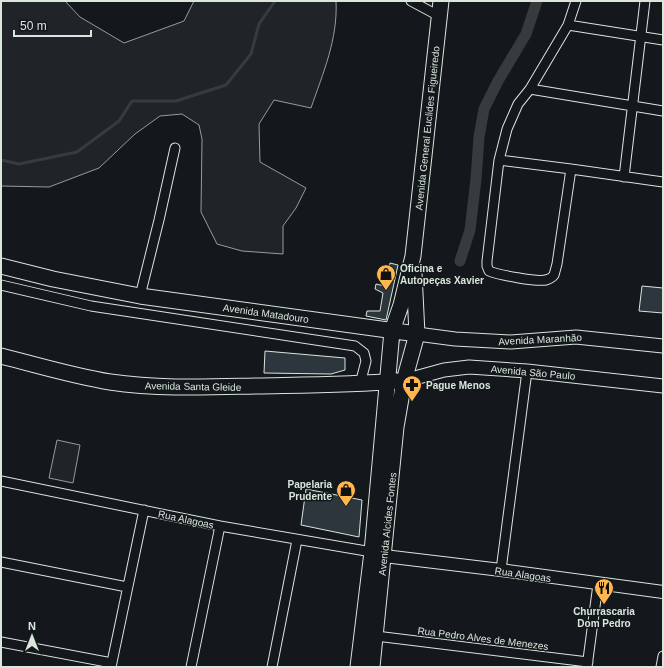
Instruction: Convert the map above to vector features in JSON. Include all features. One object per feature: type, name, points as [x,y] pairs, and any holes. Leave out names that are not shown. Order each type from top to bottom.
[{"type":"main road","name":"Avenida General Euclides Figueiredo","points":[[392,331],[401,305],[413,256],[441,1]]},
{"type":"main road","name":"Avenida General Euclides Figueiredo","points":[[413,256],[417,334]]},
{"type":"main road","name":"Avenida Matadouro","points":[[1,266],[68,282],[140,296],[417,334]]},
{"type":"main road","name":"Avenida Alcides Fontes","points":[[372,667],[376,636],[378,554],[387,382],[392,331]]},
{"type":"main road","name":"Avenida Alcides Fontes","points":[[358,667],[378,554],[404,381],[417,334]]},
{"type":"main road","name":"Avenida Maranhão","points":[[417,334],[455,339],[511,342],[576,336],[663,346]]},
{"type":"main road","name":"Avenida Santa Gleide","points":[[1,356],[88,378],[152,386],[208,387],[360,384],[404,381]]},
{"type":"main road","name":"Avenida São Paulo","points":[[404,381],[456,368],[469,367],[527,370],[663,386]]},
{"type":"street","points":[[410,1],[439,16]]},
{"type":"street","points":[[571,169],[555,273],[551,278],[541,280],[501,274],[488,268],[487,261],[503,141],[514,113],[530,90],[568,25],[576,1]]},
{"type":"street","points":[[624,177],[631,107],[642,37],[645,1]]},
{"type":"street","points":[[568,25],[663,40]]},
{"type":"street","points":[[530,90],[663,111]]},
{"type":"street","points":[[140,296],[161,214],[175,148]]},
{"type":"street","points":[[500,160],[663,182]]},
{"type":"street","points":[[1,285],[91,306],[355,346],[364,353],[366,362],[360,384]]},
{"type":"street","points":[[501,570],[527,370]]},
{"type":"street","name":"Rua Alagoas","points":[[1,481],[220,526],[378,554],[663,592]]},
{"type":"street","points":[[1,642],[111,665],[144,510]]},
{"type":"street","points":[[191,667],[220,526]]},
{"type":"street","points":[[272,667],[298,540]]},
{"type":"street","points":[[1,562],[127,587]]},
{"type":"street","points":[[588,664],[598,584]]},
{"type":"street","name":"Rua Pedro Alves de Menezes","points":[[376,636],[588,664]]},
{"type":"street","points":[[661,667],[663,656]]},
{"type":"shaded area","points":[[1,1],[65,1],[80,17],[124,43],[184,21],[194,1],[336,1],[335,29],[329,56],[311,108],[274,100],[259,124],[260,162],[306,188],[296,208],[283,226],[283,254],[242,251],[217,244],[201,212],[202,139],[199,125],[182,114],[160,116],[135,134],[99,168],[49,187],[1,186]]},
{"type":"shaded area","points":[[400,336],[411,337],[401,375],[393,375]]},
{"type":"shaded area","points":[[57,440],[80,445],[73,483],[49,478]]},
{"type":"building","name":"Oficina e Autopeças Xavier","points":[[390,263],[398,265],[386,320],[366,316],[367,311],[380,311],[383,293],[375,289],[376,284],[385,286]]},
{"type":"building","points":[[642,286],[663,288],[663,313],[639,311]]},
{"type":"building","points":[[265,351],[345,358],[345,370],[331,374],[264,373]]},
{"type":"building","points":[[306,489],[362,500],[359,537],[301,525]]},
{"type":"waterway","points":[[1,160],[19,164],[77,152],[119,121],[132,101],[176,101],[226,85],[251,54],[259,24],[275,1]]},
{"type":"waterway","points":[[460,261],[470,230],[479,137],[484,109],[498,81],[526,34],[537,1]]},
{"type":"place","name":"Oficina e Autopeças Xavier","points":[[386,291]]},
{"type":"place","name":"Pague Menos","points":[[412,402]]},
{"type":"place","name":"Papelaria Prudente","points":[[346,507]]},
{"type":"place","name":"Churrascaria Dom Pedro","points":[[604,605]]}]
